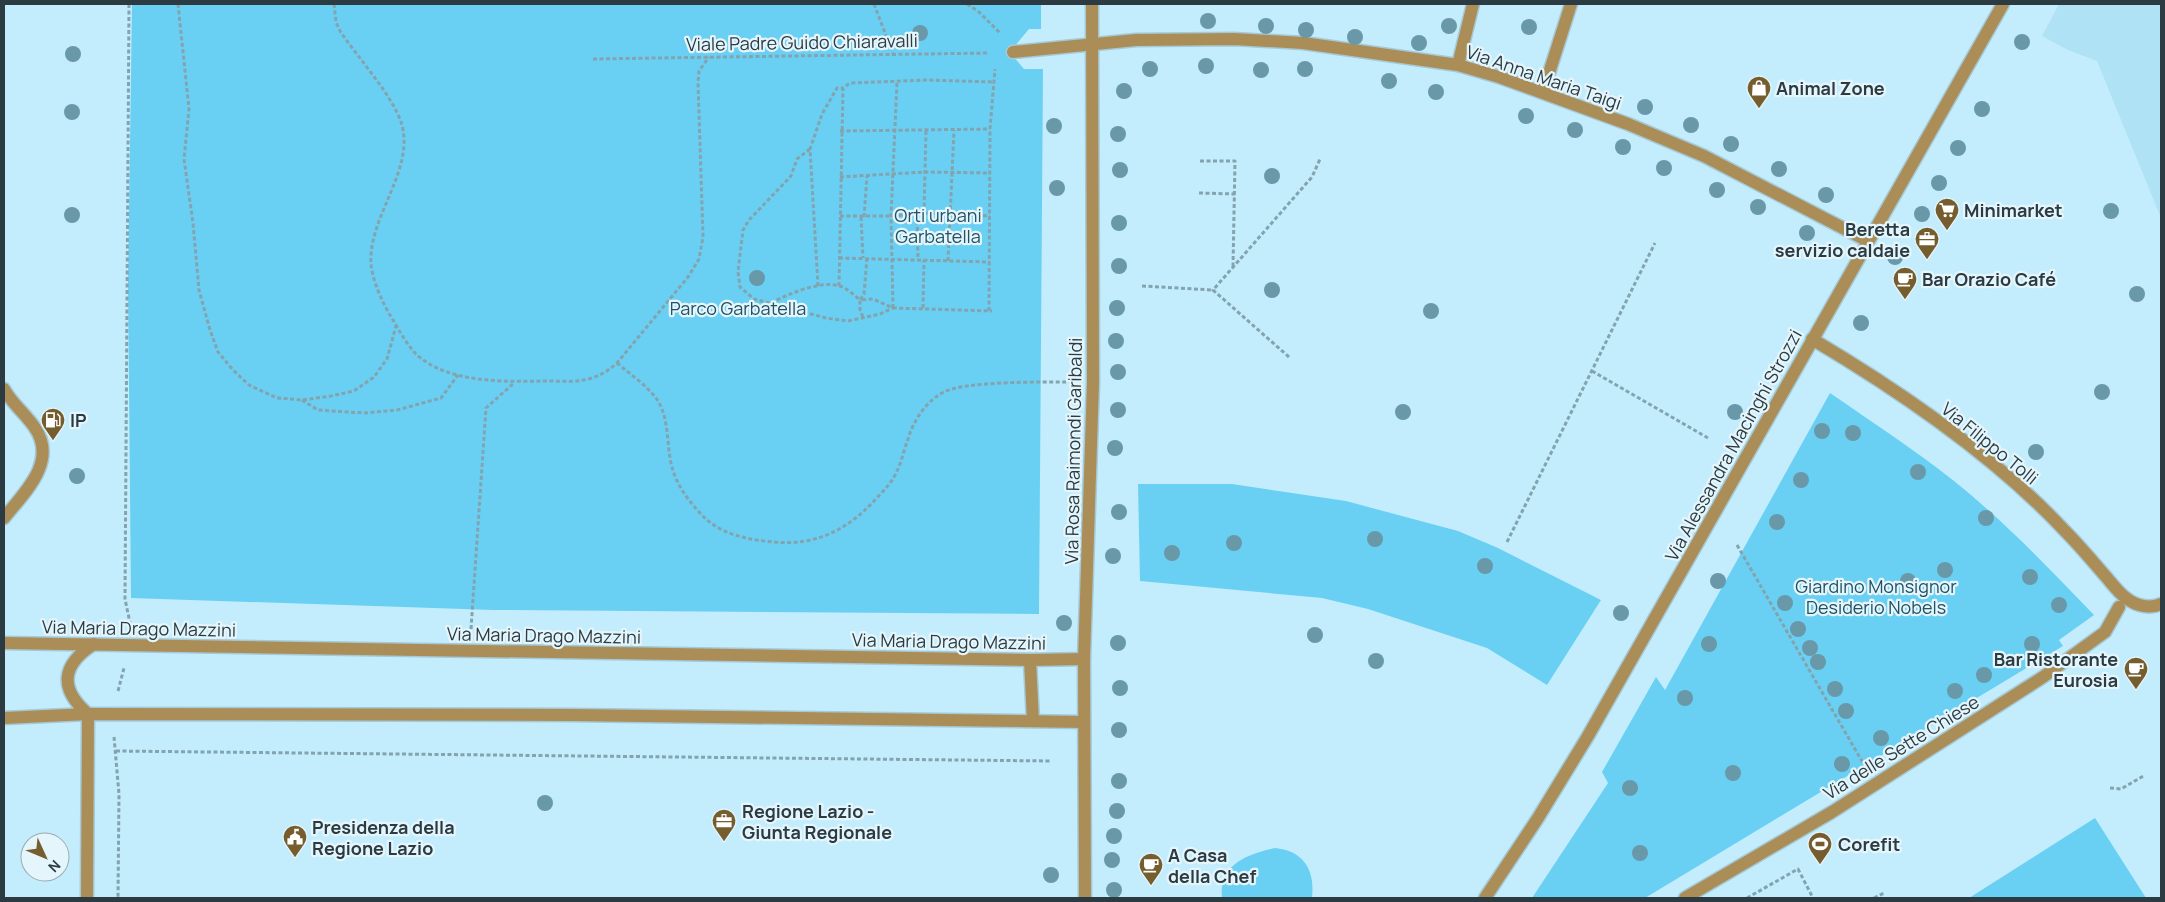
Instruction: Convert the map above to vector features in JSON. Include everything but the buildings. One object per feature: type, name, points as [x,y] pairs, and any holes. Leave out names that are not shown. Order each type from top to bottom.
[{"type":"street","name":"Via Rosa Raimondi Garibaldi","points":[[1085,898],[1084,659],[1093,383],[1092,4]]},
{"type":"street","points":[[1458,65],[1472,4]]},
{"type":"street","points":[[1543,92],[1571,4]]},
{"type":"street","name":"Via Alessandra Macinghi Strozzi","points":[[1485,898],[1538,818],[1588,736],[2003,4]]},
{"type":"street","name":"Via Anna Maria Taigi","points":[[1013,52],[1136,40],[1264,40],[1369,51],[1458,65],[1543,92],[1628,124],[1704,156],[1868,241]]},
{"type":"street","name":"Via Filippo Tolli","points":[[1812,339],[1858,367],[1932,418],[1994,466],[2064,530],[2122,603]]},
{"type":"street","points":[[4,389],[11,401],[36,428],[43,452],[38,473],[4,518]]},
{"type":"street","points":[[2122,603],[2155,607],[2161,604]]},
{"type":"street","name":"Via delle Sette Chiese","points":[[1685,898],[1827,814],[1963,729],[2050,671],[2105,632],[2122,603]]},
{"type":"street","name":"Via Maria Drago Mazzini","points":[[4,643],[469,652],[1030,660],[1084,659]]},
{"type":"street","points":[[87,898],[88,714],[74,702],[68,690],[67,677],[72,663],[82,652],[94,644]]},
{"type":"street","points":[[1030,660],[1032,721]]},
{"type":"street","points":[[4,718],[88,714],[572,715],[1084,722]]},
{"type":"path","points":[[129,4],[125,599],[130,628]]},
{"type":"path","points":[[178,4],[189,109],[184,159],[193,223],[199,290],[218,352],[249,385],[277,398],[302,400],[354,391],[374,377],[387,359],[396,325]]},
{"type":"path","points":[[334,4],[336,22],[340,31],[395,106],[402,127],[403,148],[398,174],[372,242],[371,264],[385,307],[404,340],[418,355],[433,365],[458,375],[483,380],[514,382],[588,380],[604,375],[617,363],[688,277],[699,259],[703,238],[698,83],[699,71],[709,57]]},
{"type":"path","points":[[874,4],[893,54]]},
{"type":"path","points":[[967,4],[996,28],[1013,52]]},
{"type":"path","name":"Viale Padre Guido Chiaravalli","points":[[593,59],[1013,52]]},
{"type":"path","points":[[771,303],[794,291],[818,286],[839,286],[860,300],[873,299],[893,308],[990,311],[990,129],[994,82],[994,53]]},
{"type":"path","points":[[818,286],[810,150],[822,114],[837,88],[843,88],[850,83],[897,81],[994,82]]},
{"type":"path","points":[[893,308],[891,216],[897,81]]},
{"type":"path","points":[[839,286],[840,131],[843,88]]},
{"type":"path","points":[[840,131],[990,129]]},
{"type":"path","points":[[924,213],[926,130]]},
{"type":"path","points":[[948,261],[954,130]]},
{"type":"path","points":[[810,150],[797,159],[791,176],[749,220],[743,230],[738,272],[740,286],[754,299],[826,318],[848,321],[880,314],[893,308]]},
{"type":"path","points":[[1213,290],[1312,177],[1320,159]]},
{"type":"path","points":[[1200,161],[1235,161],[1233,266]]},
{"type":"path","points":[[840,177],[925,172],[990,173]]},
{"type":"path","points":[[863,317],[860,310],[860,300],[864,294],[863,217],[867,176]]},
{"type":"path","points":[[1199,193],[1235,194]]},
{"type":"path","points":[[840,216],[891,216],[924,213],[990,216]]},
{"type":"path","points":[[918,214],[918,260]]},
{"type":"path","points":[[1507,542],[1655,243]]},
{"type":"path","points":[[839,258],[990,262]]},
{"type":"path","points":[[923,308],[924,260]]},
{"type":"path","points":[[1142,286],[1213,290],[1289,357]]},
{"type":"path","points":[[617,363],[650,390],[658,402],[664,414],[672,468],[680,487],[698,510],[724,531],[748,540],[782,543],[802,542],[824,537],[844,527],[864,512],[888,486],[898,470],[915,422],[927,406],[943,392],[962,385],[1050,382],[1093,383]]},
{"type":"path","points":[[1592,371],[1708,438]]},
{"type":"path","points":[[302,400],[318,410],[364,413],[397,410],[441,398],[458,375]]},
{"type":"path","points":[[469,652],[486,408],[514,382]]},
{"type":"path","points":[[1737,545],[1875,783]]},
{"type":"path","points":[[116,698],[126,663]]},
{"type":"path","points":[[114,733],[119,794],[118,898]]},
{"type":"path","points":[[116,751],[1051,761]]},
{"type":"path","points":[[2110,788],[2121,789],[2145,775]]},
{"type":"path","points":[[1747,898],[1798,870],[1813,898]]},
{"type":"path","points":[[1874,898],[1884,893]]},
{"type":"shaded area","points":[[2059,4],[2161,4],[2161,218],[2097,61],[2068,50],[2042,36]]},
{"type":"green space","name":"Parco Garbatella","points":[[132,4],[1041,4],[1041,29],[1029,29],[1014,47],[1013,56],[1024,69],[1043,69],[1039,614],[493,610],[131,598],[128,283]]},
{"type":"green space","name":"Giardino Monsignor Desiderio Nobels","points":[[1830,393],[1954,481],[2026,546],[2094,615],[2059,640],[2063,646],[1645,898],[1532,898],[1608,783],[1602,772],[1656,677],[1665,690]]},
{"type":"green space","points":[[1138,484],[1232,484],[1346,501],[1458,531],[1498,548],[1601,600],[1547,685],[1487,648],[1368,609],[1322,598],[1140,581]]},
{"type":"green space","points":[[2095,818],[2146,898],[1969,898]]},
{"type":"green space","points":[[1275,848],[1293,853],[1306,864],[1312,879],[1312,898],[1222,898],[1222,886],[1225,877],[1237,862],[1245,857]]},
{"type":"place","name":"Animal Zone","points":[[1759,109]]},
{"type":"place","name":"Minimarket","points":[[1947,231]]},
{"type":"place","name":"Beretta servizio caldaie","points":[[1927,260]]},
{"type":"place","name":"Bar Orazio Café","points":[[1905,300]]},
{"type":"place","name":"IP","points":[[53,441]]},
{"type":"place","name":"Bar Ristorante Eurosia","points":[[2136,690]]},
{"type":"place","name":"Regione Lazio - Giunta Regionale","points":[[724,842]]},
{"type":"place","name":"Presidenza della Regione Lazio","points":[[295,858]]},
{"type":"place","name":"Corefit","points":[[1820,865]]},
{"type":"place","name":"A Casa della Chef","points":[[1151,886]]},
{"type":"park label","name":"Orti urbani Garbatella","points":[[938,225]]}]
